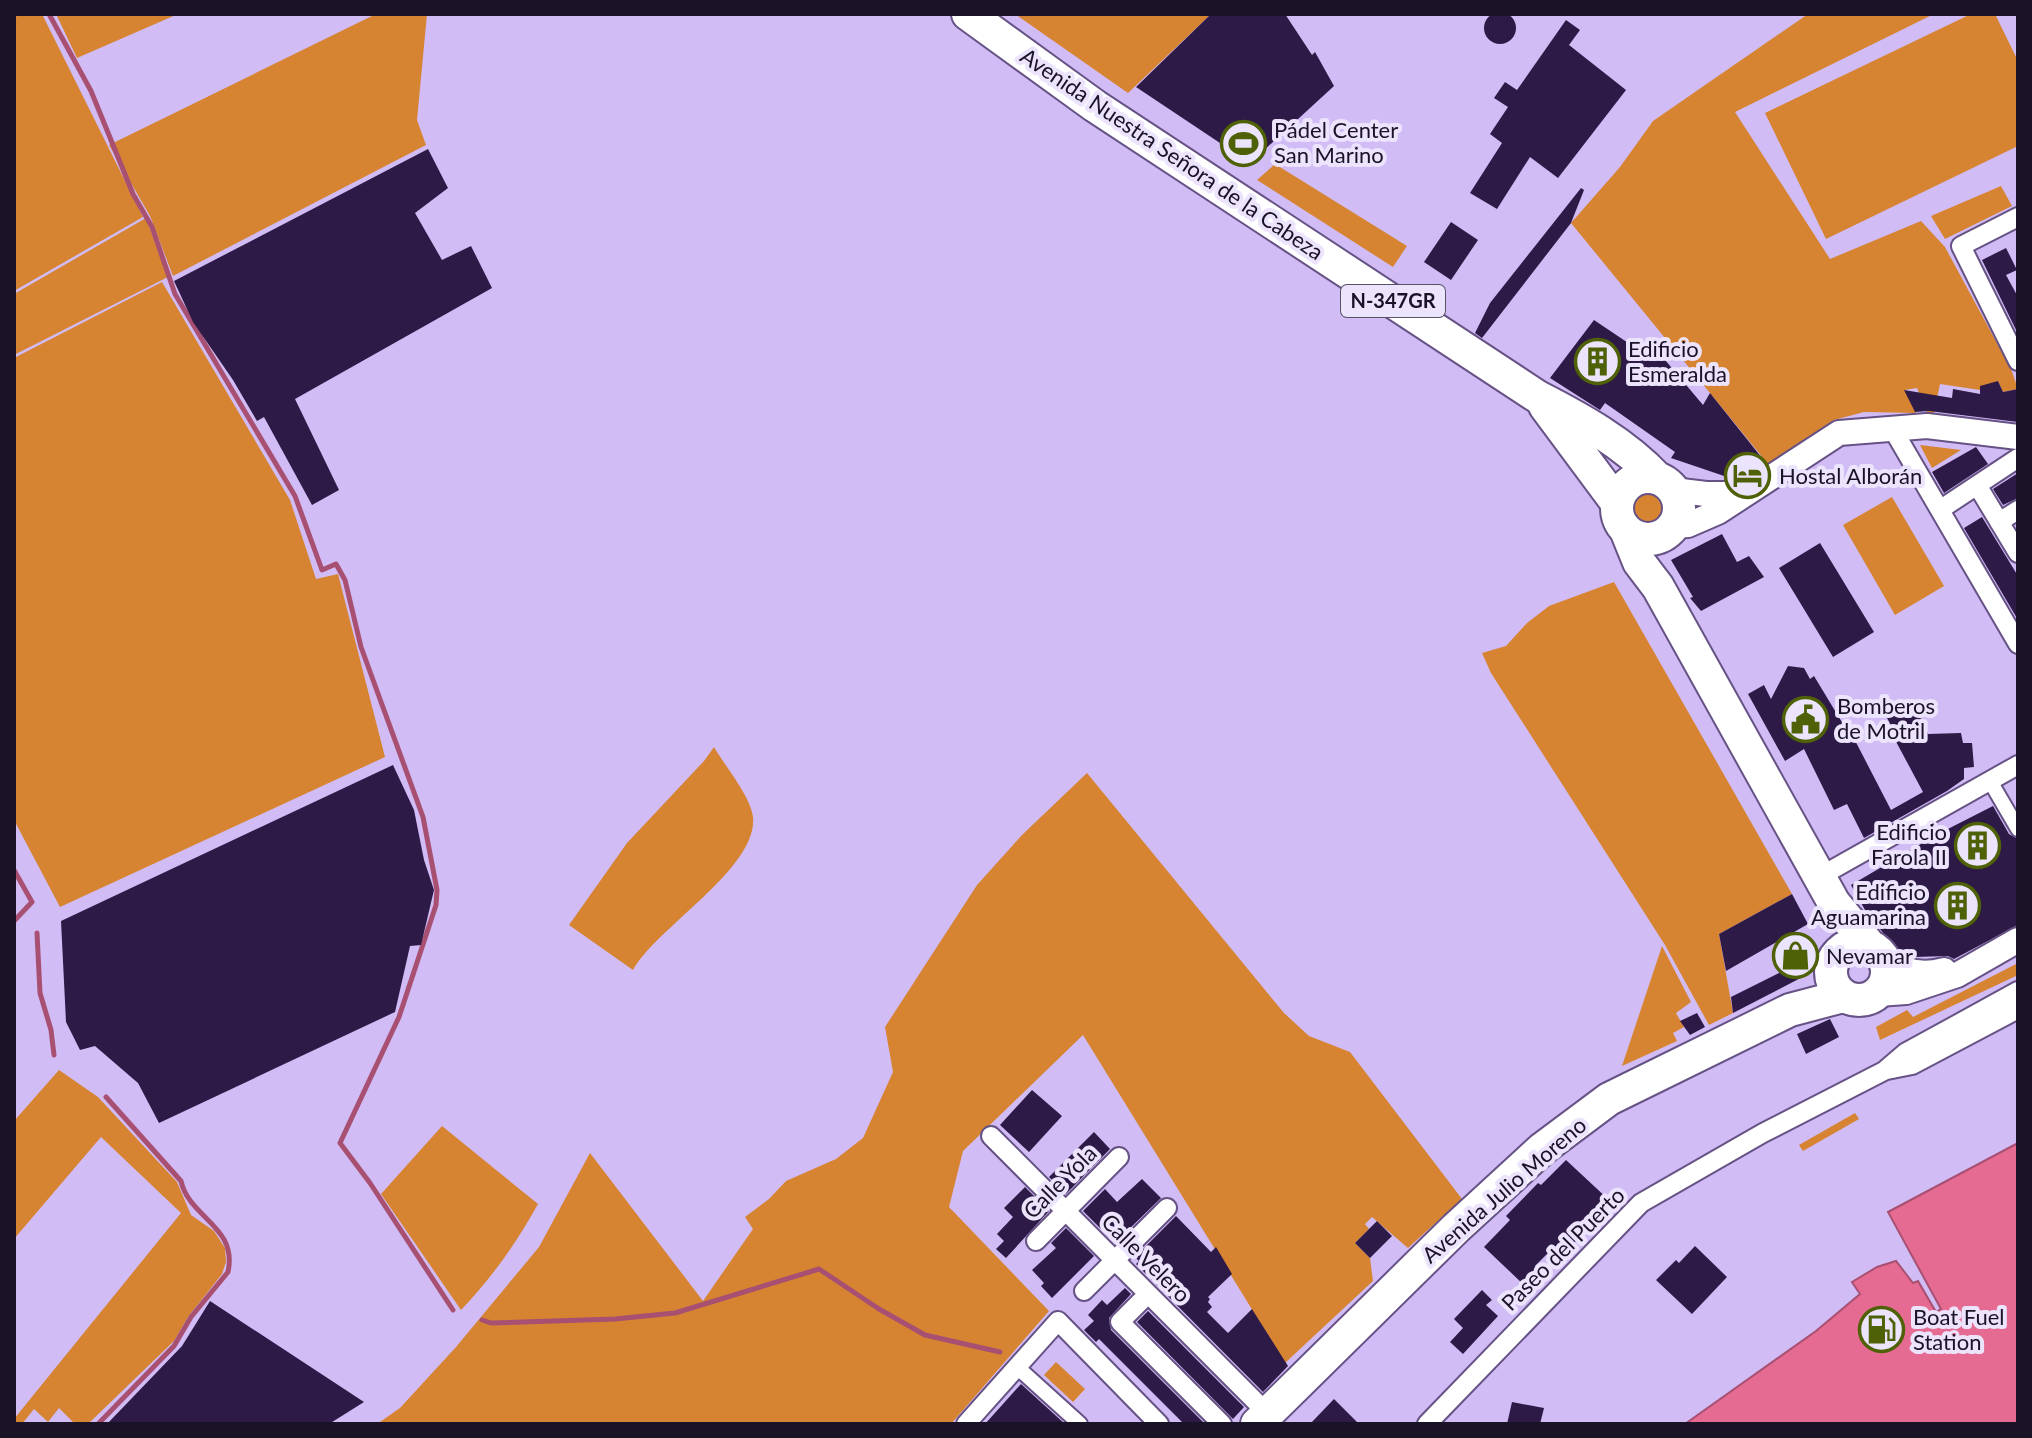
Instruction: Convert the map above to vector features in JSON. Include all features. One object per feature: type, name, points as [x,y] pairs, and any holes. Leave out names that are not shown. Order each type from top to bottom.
[{"type":"highway","name":"Avenida Nuestra Señora de la Cabeza","points":[[968,14],[1095,106],[1538,397],[1585,422],[1640,460],[1665,484]]},
{"type":"highway","name":"Avenida Nuestra Señora de la Cabeza","points":[[1538,397],[1622,516],[1639,562],[1658,587],[1826,890],[1876,951]]},
{"type":"highway","points":[[1658,587],[1656,573],[1667,531],[1679,508],[1665,484],[1649,477],[1632,481],[1620,494],[1622,516],[1643,539],[1667,531]]},
{"type":"highway","name":"Avenida Nuestra Señora de la Cabeza","points":[[1826,890],[1837,974]]},
{"type":"highway","points":[[1850,945],[1876,951],[1887,977],[1878,994],[1860,1001],[1837,974],[1850,945]]},
{"type":"highway","name":"Avenida Julio Moreno","points":[[1262,1419],[1456,1228],[1542,1149],[1609,1099],[1790,1010],[1837,974]]},
{"type":"street","points":[[2018,217],[1961,246],[2018,361]]},
{"type":"street","points":[[1667,531],[1718,512],[1839,433],[1927,426],[2018,437]]},
{"type":"street","points":[[1892,428],[2018,644]]},
{"type":"street","points":[[1941,509],[2018,458]]},
{"type":"street","points":[[1665,484],[1706,494],[1745,494]]},
{"type":"street","points":[[1977,485],[2018,553]]},
{"type":"street","points":[[1999,522],[2018,510]]},
{"type":"street","points":[[1826,890],[2018,765]]},
{"type":"street","points":[[1990,781],[2018,829]]},
{"type":"street","points":[[1878,994],[1906,992],[1957,975],[2018,940]]},
{"type":"street","points":[[1876,951],[1892,964],[1920,973],[1977,961]]},
{"type":"street","name":"Paseo del Puerto","points":[[1427,1424],[1641,1203],[1763,1133],[1884,1071],[1905,1053],[2018,991]]},
{"type":"street","name":"Paseo del Puerto","points":[[1884,1071],[1912,1065],[2018,1009]]},
{"type":"street","name":"Calle Velero","points":[[991,1136],[1148,1294],[1262,1419]]},
{"type":"street","name":"Calle Yola","points":[[1036,1241],[1119,1157]]},
{"type":"street","points":[[1084,1291],[1167,1208]]},
{"type":"street","points":[[1148,1294],[1120,1322],[1222,1424]]},
{"type":"street","points":[[966,1424],[1058,1321],[1159,1424]]},
{"type":"street","points":[[1017,1367],[1080,1424]]},
{"type":"shaded area","points":[[20,14],[42,14],[143,217],[14,291],[14,18]]},
{"type":"shaded area","points":[[56,14],[178,14],[77,58]]},
{"type":"shaded area","points":[[376,14],[427,14],[417,120],[426,145],[173,276],[150,216],[109,145]]},
{"type":"shaded area","points":[[1015,14],[1211,14],[1128,93]]},
{"type":"shaded area","points":[[1808,14],[1934,14],[1735,112],[1830,259],[1921,221],[1945,247],[2011,369],[2018,389],[2003,392],[1998,381],[1980,390],[1940,384],[1933,418],[1928,415],[1917,388],[1905,390],[1916,413],[1864,412],[1834,420],[1768,464],[1571,223],[1620,167],[1653,121]]},
{"type":"shaded area","points":[[1971,14],[1995,14],[2018,61],[2018,146],[1826,239],[1765,113]]},
{"type":"shaded area","points":[[1275,164],[1407,246],[1393,267],[1257,180]]},
{"type":"shaded area","points":[[2001,186],[2012,206],[1945,239],[1931,216]]},
{"type":"shaded area","points":[[146,218],[168,277],[14,355],[14,294]]},
{"type":"shaded area","points":[[162,282],[290,500],[316,579],[338,574],[385,757],[60,907],[14,820],[14,358]]},
{"type":"shaded area","points":[[1920,445],[1961,450],[1932,468]]},
{"type":"shaded area","points":[[1649,488],[1662,494],[1668,507],[1662,520],[1649,526],[1636,520],[1630,507],[1636,494]]},
{"type":"shaded area","points":[[1892,497],[1944,586],[1895,615],[1843,525]]},
{"type":"shaded area","points":[[1614,582],[1792,894],[1719,934],[1733,1013],[1709,1025],[1665,945],[1491,673],[1482,653],[1506,646],[1527,623],[1549,606]]},
{"type":"shaded area","points":[[714,747],[751,809],[750,836],[740,856],[724,876],[645,953],[633,970],[569,925],[627,843]]},
{"type":"shaded area","points":[[1087,773],[1284,1013],[1309,1036],[1350,1052],[1462,1199],[1408,1248],[1372,1217],[1365,1224],[1369,1229],[1355,1243],[1370,1258],[1373,1281],[1285,1363],[1083,1035],[963,1151],[949,1207],[1049,1311],[951,1424],[377,1424],[400,1408],[456,1347],[539,1247],[590,1153],[703,1301],[753,1229],[745,1217],[786,1181],[836,1159],[863,1138],[893,1072],[885,1027],[977,885],[1022,835]]},
{"type":"shaded area","points":[[1662,946],[1691,1002],[1676,1013],[1684,1027],[1673,1033],[1677,1041],[1622,1066]]},
{"type":"shaded area","points":[[2018,963],[2018,975],[1880,1040],[1876,1027],[1907,1010],[1913,1017]]},
{"type":"shaded area","points":[[59,1070],[98,1097],[177,1182],[191,1215],[214,1231],[225,1248],[226,1262],[222,1274],[188,1317],[174,1341],[88,1424],[75,1424],[59,1408],[48,1422],[34,1409],[22,1424],[14,1424],[14,1419],[181,1213],[101,1137],[14,1239],[14,1121]]},
{"type":"shaded area","points":[[1855,1113],[1859,1119],[1803,1151],[1799,1145]]},
{"type":"shaded area","points":[[442,1126],[538,1204],[503,1260],[461,1310],[381,1194]]},
{"type":"shaded area","points":[[2018,1143],[2018,1424],[1685,1424],[1816,1331],[1860,1294],[1852,1282],[1877,1267],[1896,1261],[1913,1283],[1918,1281],[1936,1312],[1941,1309],[1888,1212]]},
{"type":"shaded area","points":[[1056,1362],[1085,1389],[1073,1402],[1044,1375]]},
{"type":"building","points":[[1500,12],[1511,17],[1516,28],[1511,39],[1500,44],[1489,39],[1484,28],[1489,17]]},
{"type":"building","points":[[1211,14],[1285,14],[1312,55],[1315,52],[1334,86],[1250,163],[1136,87]]},
{"type":"building","points":[[1566,20],[1580,30],[1569,45],[1626,90],[1558,178],[1530,157],[1497,209],[1470,193],[1502,143],[1490,134],[1508,107],[1494,98],[1505,82],[1517,90]]},
{"type":"building","points":[[428,149],[448,188],[415,213],[442,260],[471,246],[492,288],[295,399],[339,490],[312,505],[264,417],[257,421],[193,322],[174,281]]},
{"type":"building","points":[[1581,188],[1584,190],[1571,223],[1482,338],[1475,333],[1490,303]]},
{"type":"building","points":[[1451,222],[1478,240],[1451,280],[1424,262]]},
{"type":"building","points":[[2006,248],[2017,270],[2006,275],[2018,297],[2018,334],[1982,260]]},
{"type":"building","points":[[1594,320],[1655,361],[1660,354],[1703,405],[1710,393],[1766,463],[1741,479],[1733,479],[1671,458],[1675,452],[1605,403],[1600,410],[1550,378]]},
{"type":"building","points":[[1998,381],[2003,392],[2018,389],[2018,422],[1915,412],[1904,390],[1952,398],[1953,389],[1980,394],[1980,386]]},
{"type":"building","points":[[1976,447],[1988,464],[1944,493],[1932,472]]},
{"type":"building","points":[[2018,473],[2018,498],[2003,505],[1993,489]]},
{"type":"building","points":[[1982,517],[2018,576],[2018,620],[1964,528]]},
{"type":"building","points":[[1722,534],[1737,562],[1749,556],[1764,577],[1701,611],[1690,598],[1693,597],[1671,560]]},
{"type":"building","points":[[1820,543],[1874,632],[1833,657],[1779,568]]},
{"type":"building","points":[[1788,666],[1804,668],[1810,679],[1814,676],[1843,724],[1846,723],[1891,810],[1923,792],[1893,736],[1896,735],[1886,716],[1898,710],[1922,719],[1928,734],[1961,733],[1963,743],[1972,743],[1974,767],[1964,768],[1964,779],[1947,791],[1864,838],[1847,804],[1834,810],[1804,749],[1785,761],[1748,694],[1764,685],[1771,699]]},
{"type":"building","points":[[393,765],[414,810],[424,860],[434,890],[421,945],[410,946],[395,1012],[159,1123],[138,1083],[95,1046],[80,1050],[66,1022],[61,921]]},
{"type":"building","points":[[1993,806],[2009,834],[2018,839],[2018,925],[1954,959],[1948,956],[1915,957],[1888,944],[1851,885]]},
{"type":"building","points":[[1792,894],[1808,924],[1726,971],[1719,934]]},
{"type":"building","points":[[1793,966],[1816,970],[1733,1013],[1731,997]]},
{"type":"building","points":[[1697,1013],[1705,1027],[1690,1035],[1680,1021]]},
{"type":"building","points":[[1830,1019],[1839,1037],[1806,1054],[1797,1034]]},
{"type":"building","points":[[1032,1090],[1062,1116],[1029,1152],[1000,1125]]},
{"type":"building","points":[[1094,1132],[1110,1149],[1066,1194],[1049,1177]]},
{"type":"building","points":[[1566,1160],[1609,1200],[1576,1234],[1580,1237],[1563,1254],[1555,1246],[1535,1266],[1539,1270],[1524,1285],[1484,1247],[1510,1220],[1506,1216]]},
{"type":"building","points":[[1142,1179],[1161,1198],[1121,1237],[1108,1224],[1102,1230],[1083,1211],[1105,1189],[1117,1202]]},
{"type":"building","points":[[1025,1187],[1049,1211],[1006,1258],[996,1249],[1004,1241],[997,1234],[1013,1217],[1004,1208]]},
{"type":"building","points":[[1176,1216],[1211,1252],[1216,1247],[1232,1274],[1208,1297],[1212,1307],[1207,1312],[1228,1333],[1252,1309],[1288,1366],[1263,1392],[1136,1264],[1138,1254]]},
{"type":"building","points":[[1377,1221],[1392,1236],[1370,1258],[1355,1243]]},
{"type":"building","points":[[1066,1228],[1094,1256],[1052,1298],[1032,1270],[1056,1248],[1051,1243]]},
{"type":"building","points":[[1695,1246],[1727,1277],[1692,1314],[1656,1280]]},
{"type":"building","points":[[1125,1288],[1131,1294],[1109,1318],[1111,1330],[1205,1424],[1184,1424],[1099,1339],[1096,1342],[1084,1330],[1094,1321],[1088,1315],[1102,1300],[1107,1305]]},
{"type":"building","points":[[1482,1290],[1492,1300],[1486,1305],[1498,1316],[1463,1354],[1450,1342],[1463,1328],[1454,1319]]},
{"type":"building","points":[[210,1301],[364,1402],[329,1424],[107,1424],[182,1346]]},
{"type":"building","points":[[1148,1311],[1244,1407],[1233,1419],[1137,1322]]},
{"type":"building","points":[[1021,1384],[1065,1424],[985,1424]]},
{"type":"building","points":[[1334,1399],[1359,1424],[1310,1424]]},
{"type":"building","points":[[1512,1402],[1544,1408],[1540,1424],[1507,1424]]},
{"type":"waterway","points":[[49,14],[91,91],[133,194],[152,227],[175,294],[295,496],[322,570],[336,564],[345,580],[361,647],[423,817],[437,890],[436,905],[399,1017],[340,1143],[370,1183],[453,1310]]},
{"type":"waterway","points":[[14,870],[32,902],[14,921]]},
{"type":"waterway","points":[[37,933],[40,993],[51,1030],[54,1055]]},
{"type":"waterway","points":[[98,1424],[174,1346],[191,1317],[228,1272],[229,1256],[220,1233],[193,1204],[181,1181],[106,1097]]},
{"type":"waterway","points":[[482,1320],[491,1323],[615,1319],[675,1313],[819,1269],[925,1335],[1000,1352]]},
{"type":"place","name":"Pádel Center San Marino","points":[[1243,143]]},
{"type":"place","name":"Edificio Esmeralda","points":[[1597,362]]},
{"type":"place","name":"Hostal Alborán","points":[[1748,476]]},
{"type":"place","name":"Bomberos de Motril","points":[[1806,719]]},
{"type":"place","name":"Edificio Farola II","points":[[1978,845]]},
{"type":"place","name":"Edificio Aguamarina","points":[[1957,905]]},
{"type":"place","name":"Nevamar","points":[[1795,956]]},
{"type":"place","name":"Boat Fuel Station","points":[[1882,1330]]}]
